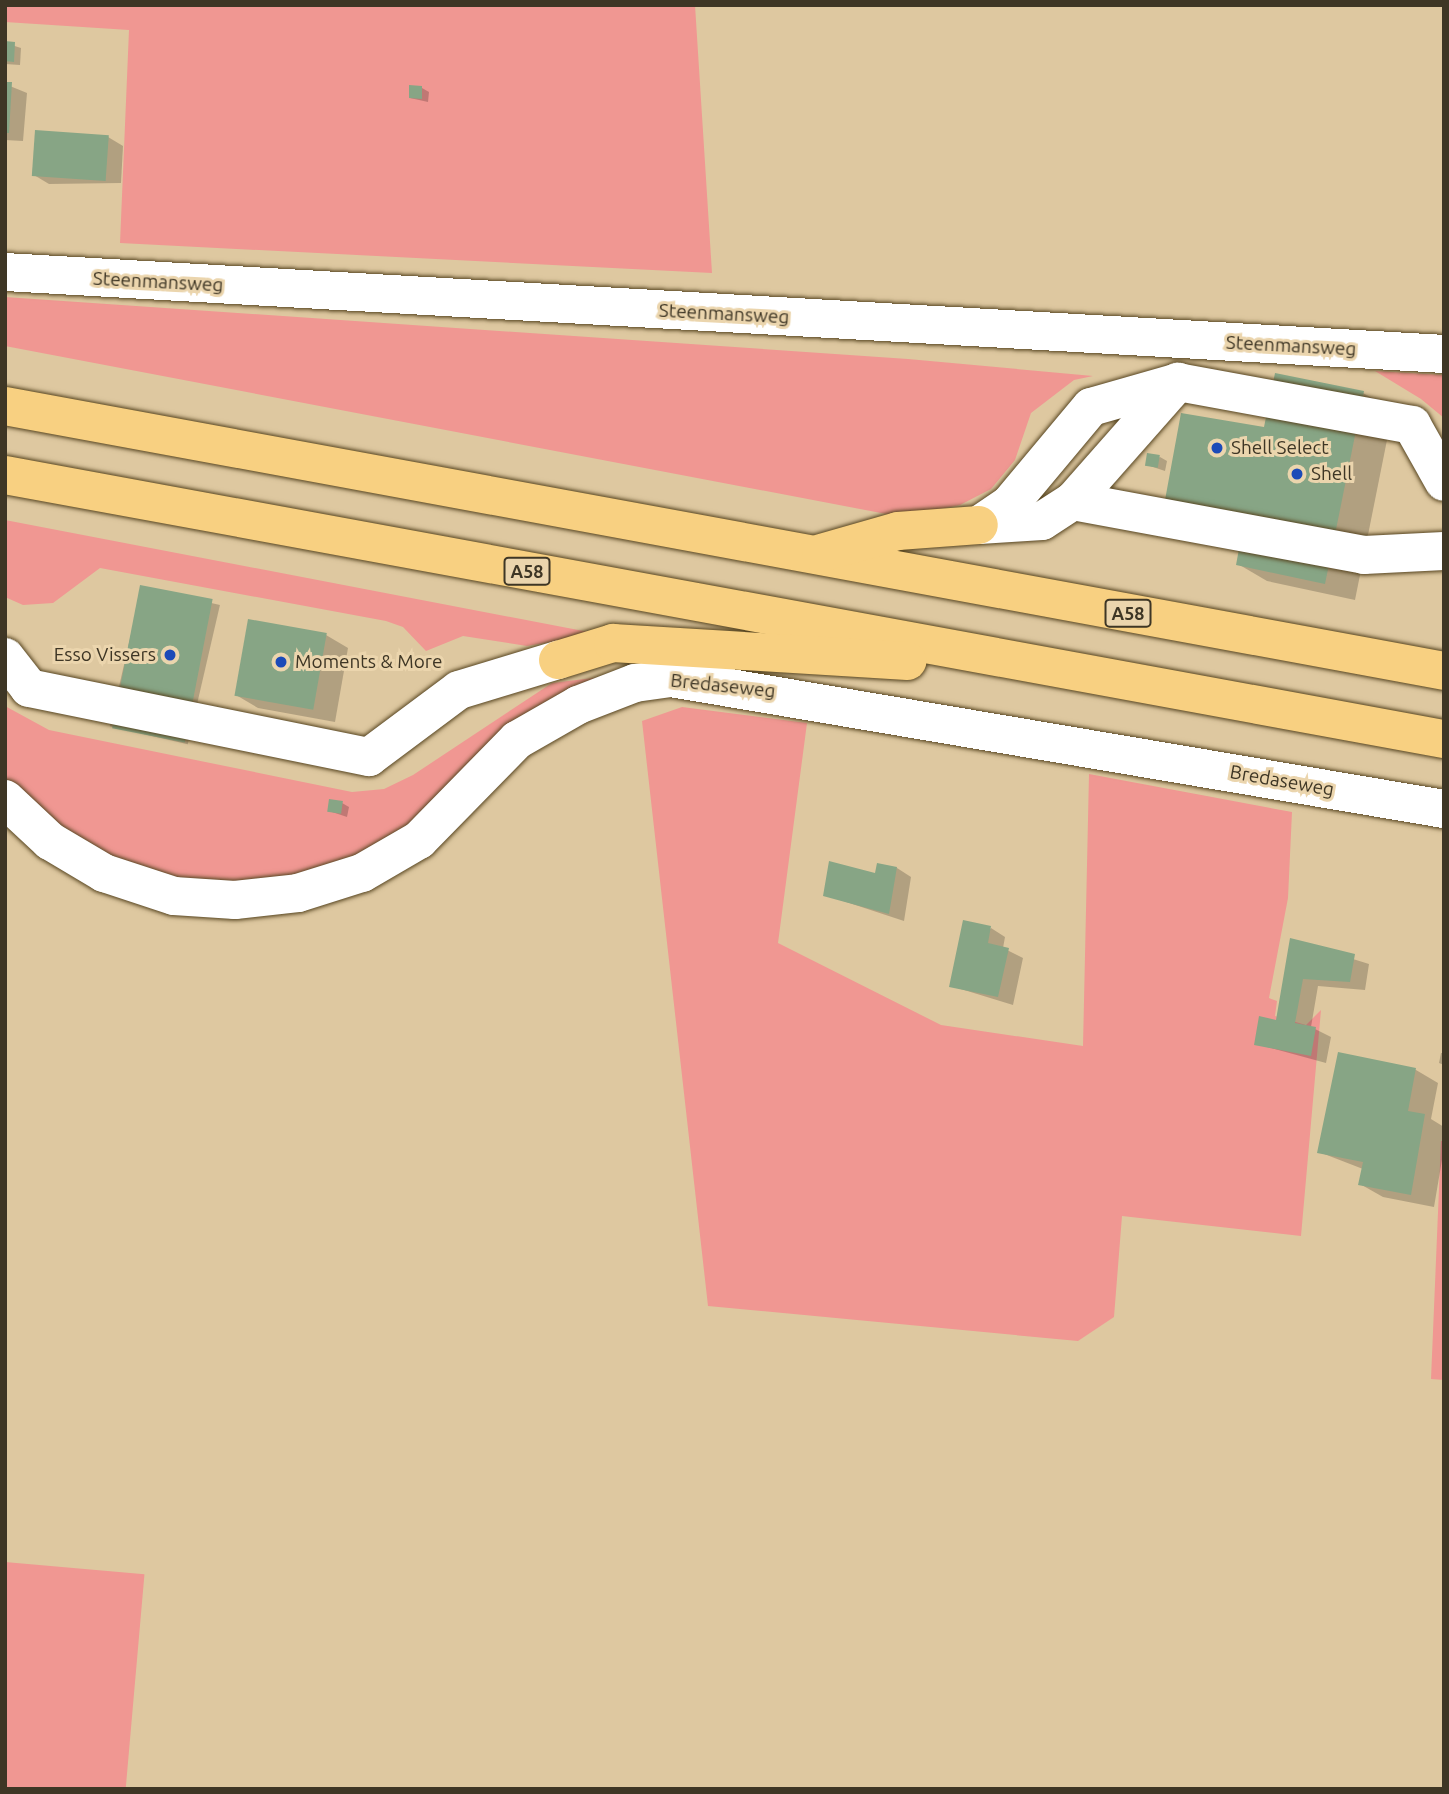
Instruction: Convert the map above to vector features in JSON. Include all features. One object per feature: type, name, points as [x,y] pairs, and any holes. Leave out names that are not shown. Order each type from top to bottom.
[{"type":"highway","name":"A58","points":[[5,406],[1444,670]]},
{"type":"highway","name":"A58","points":[[5,475],[1444,740]]},
{"type":"highway","name":"A58","points":[[813,555],[898,531],[979,525]]},
{"type":"highway","name":"A58","points":[[558,660],[613,643],[1049,667]]},
{"type":"street","name":"Steenmansweg","points":[[5,272],[1444,354]]},
{"type":"street","name":"A58","points":[[979,525],[1009,505],[1091,407],[1178,382],[1412,425],[1444,482]]},
{"type":"street","name":"A58","points":[[979,525],[1042,522],[1073,501],[1178,382]]},
{"type":"street","points":[[1073,501],[1364,555],[1444,551]]},
{"type":"street","name":"A58","points":[[5,657],[29,688],[369,757],[459,690],[558,660]]},
{"type":"street","name":"Bredaseweg","points":[[5,799],[50,841],[104,873],[162,892],[235,900],[298,893],[362,873],[419,840],[529,733],[623,687],[671,678],[1444,809]]},
{"type":"shaded area","points":[[5,5],[695,5],[712,273],[120,243],[129,30],[5,22]]},
{"type":"shaded area","points":[[5,297],[908,359],[1093,376],[1074,380],[1031,413],[1015,460],[991,489],[960,505],[902,517],[5,346]]},
{"type":"shaded area","points":[[1375,371],[1444,375],[1444,418],[1421,399]]},
{"type":"shaded area","points":[[5,520],[599,634],[527,646],[463,636],[426,651],[403,627],[386,621],[100,568],[53,603],[23,605],[5,597]]},
{"type":"shaded area","points":[[642,672],[358,862],[249,889],[103,866],[5,787],[5,706],[49,730],[352,792],[384,789],[413,775],[552,683]]},
{"type":"shaded area","points":[[682,707],[807,723],[778,943],[941,1025],[1083,1046],[1089,774],[1292,812],[1288,898],[1269,998],[1277,1001],[1275,1016],[1306,1025],[1321,1010],[1301,1236],[1122,1216],[1114,1317],[1078,1341],[708,1306],[642,721]]},
{"type":"shaded area","points":[[1441,1141],[1444,1141],[1444,1380],[1431,1379]]},
{"type":"shaded area","points":[[5,1562],[144,1574],[126,1789],[5,1789]]},
{"type":"building","points":[[5,41],[15,42],[14,62],[5,61]]},
{"type":"building","points":[[5,82],[12,82],[9,133],[5,133]]},
{"type":"building","points":[[409,85],[422,86],[422,99],[409,98]]},
{"type":"building","points":[[35,130],[109,135],[106,181],[32,176]]},
{"type":"building","points":[[1275,373],[1364,391],[1325,584],[1236,565],[1245,517],[1165,500],[1181,413],[1264,427]]},
{"type":"building","points":[[1147,453],[1160,455],[1158,468],[1145,466]]},
{"type":"building","points":[[140,585],[213,599],[185,742],[112,728]]},
{"type":"building","points":[[248,619],[327,633],[313,710],[234,696]]},
{"type":"building","points":[[329,799],[343,801],[341,814],[327,812]]},
{"type":"building","points":[[829,861],[875,873],[877,863],[897,867],[889,914],[823,896]]},
{"type":"building","points":[[963,920],[991,926],[988,943],[1009,948],[998,997],[949,987]]},
{"type":"building","points":[[1290,938],[1355,954],[1350,982],[1303,979],[1295,1023],[1316,1027],[1311,1056],[1254,1045],[1259,1016],[1276,1020]]},
{"type":"building","points":[[1338,1052],[1416,1068],[1408,1111],[1425,1114],[1411,1195],[1358,1185],[1363,1162],[1317,1153]]},
{"type":"place","name":"Shell Select","points":[[1217,448]]},
{"type":"place","name":"Shell","points":[[1297,474]]},
{"type":"place","name":"Esso Vissers","points":[[170,655]]},
{"type":"place","name":"Moments & More","points":[[281,662]]}]
